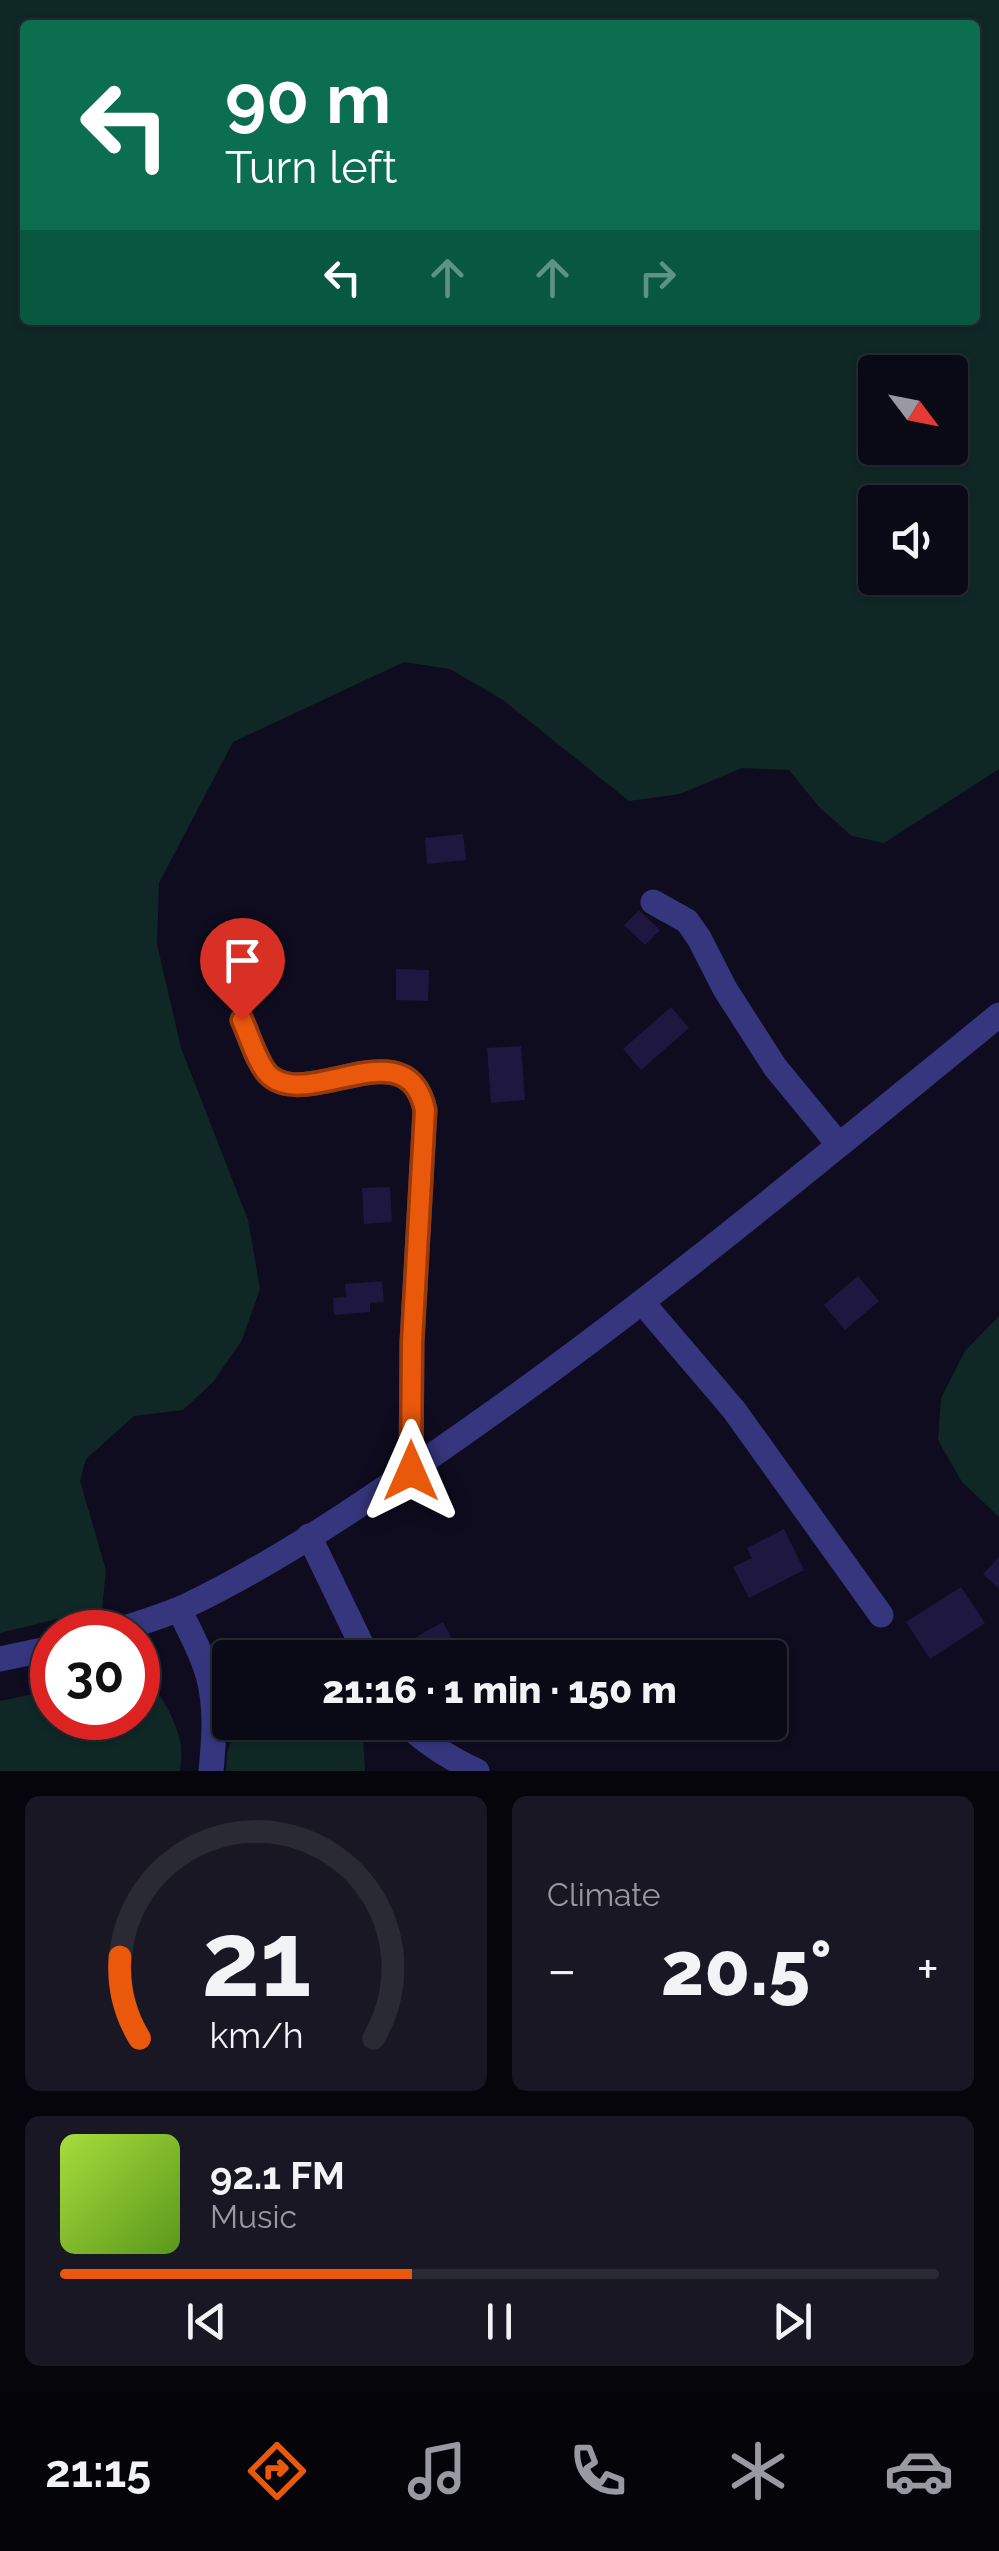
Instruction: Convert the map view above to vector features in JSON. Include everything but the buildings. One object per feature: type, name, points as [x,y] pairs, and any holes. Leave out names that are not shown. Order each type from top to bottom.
[{"type":"street","points":[[653,902],[687,921],[775,1066],[839,1144]]},
{"type":"street","points":[[160,1616],[240,1579],[411,1471],[528,1389],[999,1015]]},
{"type":"street","points":[[242,1020],[264,1071],[273,1080],[299,1084],[382,1072],[400,1074],[421,1093],[425,1110],[412,1342],[411,1471]]},
{"type":"street","points":[[642,1302],[734,1410],[881,1616]]},
{"type":"street","points":[[308,1536],[359,1640]]},
{"type":"street","points":[[179,1609],[208,1673],[214,1707],[211,1771]]},
{"type":"street","points":[[0,1659],[30,1653]]},
{"type":"street","points":[[423,1740],[477,1771]]},
{"type":"green space","points":[[0,0],[999,0],[999,769],[884,843],[852,836],[819,807],[789,770],[742,768],[680,794],[629,801],[503,700],[450,669],[404,662],[233,742],[159,883],[157,944],[181,1048],[248,1220],[260,1289],[242,1340],[213,1382],[183,1410],[134,1416],[86,1459],[80,1481],[106,1570],[102,1608],[30,1610],[30,1626],[0,1633]]},
{"type":"green space","points":[[999,1316],[999,1517],[962,1482],[938,1440],[941,1398],[965,1351]]},
{"type":"green space","points":[[30,1695],[30,1740],[160,1740],[160,1696],[181,1745],[180,1771],[0,1771],[0,1701]]},
{"type":"green space","points":[[231,1740],[363,1740],[365,1771],[226,1771]]},
{"type":"route","points":[[242,1020],[264,1071],[273,1080],[299,1084],[382,1072],[400,1074],[421,1093],[425,1110],[412,1342],[411,1471]]}]
